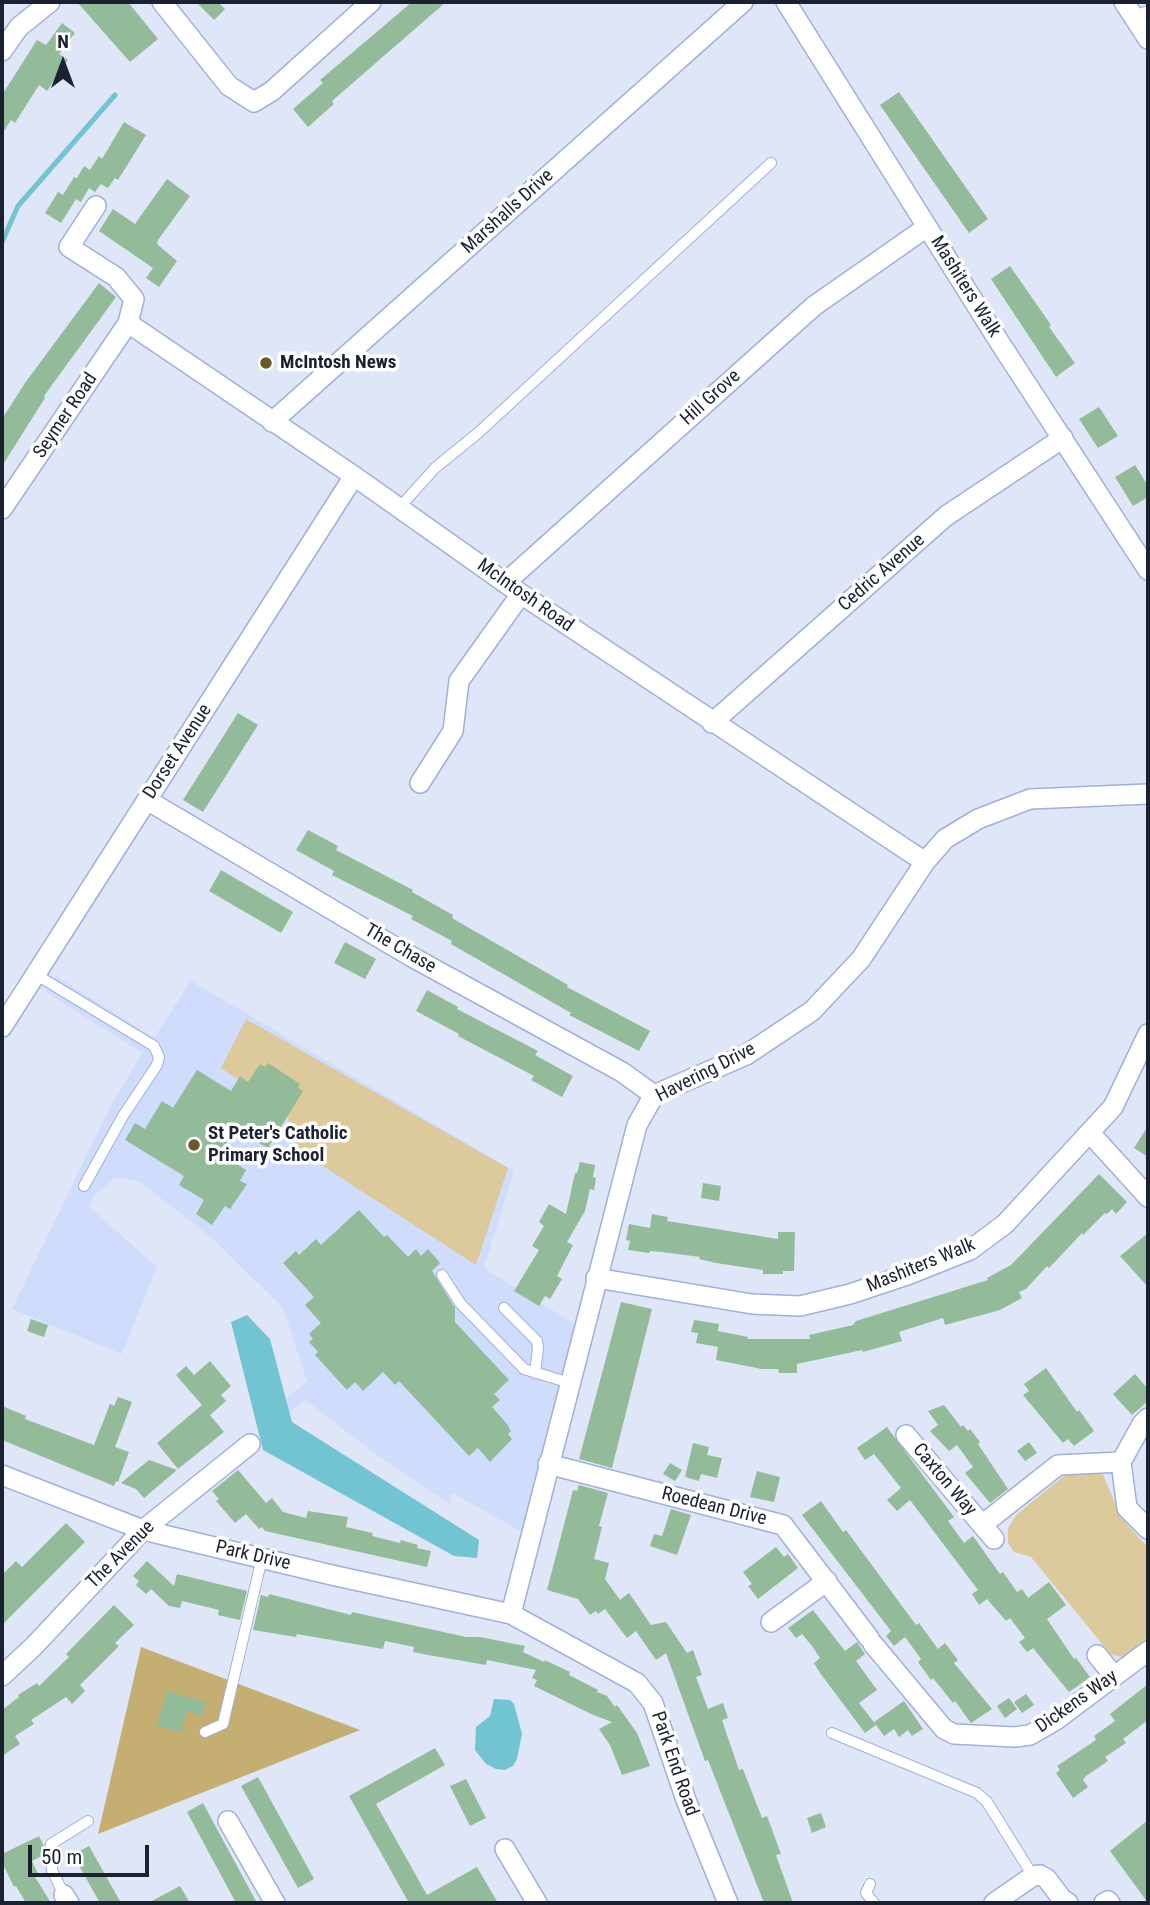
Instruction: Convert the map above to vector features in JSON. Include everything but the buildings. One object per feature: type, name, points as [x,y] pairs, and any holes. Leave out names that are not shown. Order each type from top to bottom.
[{"type":"street","points":[[2,51],[19,27],[50,2]]},
{"type":"street","points":[[162,2],[229,86],[254,102],[272,91],[371,2]]},
{"type":"street","name":"Marshalls Drive","points":[[272,422],[743,2]]},
{"type":"street","name":"Mashiters Walk","points":[[786,2],[1148,570]]},
{"type":"street","points":[[1135,10],[1148,39]]},
{"type":"street","points":[[96,206],[69,247],[116,277],[134,299],[128,323]]},
{"type":"street","name":"Hill Grove","points":[[420,783],[453,732],[459,681],[513,588],[814,306],[927,227]]},
{"type":"street","name":"McIntosh Road","points":[[128,323],[712,723],[925,862]]},
{"type":"street","name":"Seymer Road","points":[[2,509],[128,323]]},
{"type":"street","name":"Cedric Avenue","points":[[712,723],[946,516],[1063,438]]},
{"type":"street","name":"Dorset Avenue","points":[[2,1027],[354,477]]},
{"type":"street","name":"Havering Drive","points":[[511,1614],[636,1125],[654,1095],[746,1055],[812,1011],[861,959],[925,862],[945,839],[978,819],[1030,799],[1148,794]]},
{"type":"street","name":"The Chase","points":[[147,800],[412,957],[622,1072],[654,1095]]},
{"type":"street","name":"Mashiters Walk","points":[[596,1278],[752,1304],[800,1306],[850,1294],[970,1250],[1005,1224],[1113,1107],[1148,1034]]},
{"type":"street","points":[[1090,1133],[1148,1197]]},
{"type":"street","points":[[1148,1418],[1121,1462],[1127,1508],[1148,1530]]},
{"type":"street","name":"Caxton Way","points":[[906,1435],[988,1532],[1058,1465],[1121,1462]]},
{"type":"street","name":"The Avenue","points":[[2,1676],[34,1646],[143,1530],[250,1444]]},
{"type":"street","name":"Roedean Drive","points":[[548,1464],[783,1525],[871,1641]]},
{"type":"street","name":"Park Drive","points":[[2,1475],[143,1530],[511,1614]]},
{"type":"street","points":[[771,1622],[828,1581]]},
{"type":"street","name":"Park End Road","points":[[511,1614],[637,1683],[653,1703],[686,1800],[728,1903]]},
{"type":"street","name":"Dickens Way","points":[[871,1641],[944,1729],[954,1734],[1015,1737],[1030,1735],[1056,1720],[1114,1676],[1147,1656]]},
{"type":"street","points":[[1097,1655],[1114,1676]]},
{"type":"street","points":[[228,1821],[275,1903]]},
{"type":"street","points":[[505,1849],[537,1903]]},
{"type":"street","points":[[994,1903],[1033,1875],[1047,1879],[1068,1903]]},
{"type":"street","points":[[1104,1903],[1110,1903]]},
{"type":"lane","points":[[399,508],[435,468],[478,433],[771,163]]},
{"type":"lane","points":[[35,974],[154,1046],[159,1056],[158,1065],[123,1116],[85,1185]]},
{"type":"lane","points":[[442,1275],[460,1304],[524,1369],[570,1383]]},
{"type":"lane","points":[[504,1308],[538,1345],[535,1373]]},
{"type":"lane","points":[[205,1732],[223,1724],[262,1558]]},
{"type":"lane","points":[[832,1733],[978,1793],[987,1802],[1033,1875]]},
{"type":"lane","points":[[66,1899],[52,1870],[51,1844],[88,1821]]},
{"type":"lane","points":[[870,1884],[866,1893],[874,1903]]},
{"type":"shaded area","points":[[56,976],[154,1038],[191,981],[514,1171],[484,1268],[583,1329],[530,1536],[452,1493],[449,1504],[377,1455],[305,1400],[263,1434],[256,1425],[307,1381],[283,1308],[212,1238],[140,1182],[114,1179],[95,1194],[89,1207],[157,1267],[122,1354],[12,1309],[108,1111],[142,1053],[46,992]]},
{"type":"shaded area","points":[[246,1019],[508,1168],[476,1265],[301,1152],[285,1111],[221,1068]]},
{"type":"shaded area","points":[[247,1315],[270,1339],[292,1422],[479,1540],[477,1558],[454,1556],[263,1450],[231,1322]]},
{"type":"shaded area","points":[[1101,1470],[1121,1517],[1148,1548],[1148,1637],[1123,1657],[1111,1655],[1031,1557],[1014,1552],[1008,1543],[1008,1528],[1017,1514],[1070,1471]]},
{"type":"shaded area","points":[[141,1647],[360,1730],[98,1834]]},
{"type":"shaded area","points":[[494,1699],[510,1700],[514,1704],[522,1734],[517,1759],[513,1766],[505,1770],[486,1764],[475,1750],[476,1727],[490,1716]]},
{"type":"waterway","points":[[2,242],[18,206],[115,95]]},
{"type":"place","name":"McIntosh News","points":[[266,363]]},
{"type":"place","name":"St Peter's Catholic Primary School","points":[[194,1145]]}]
